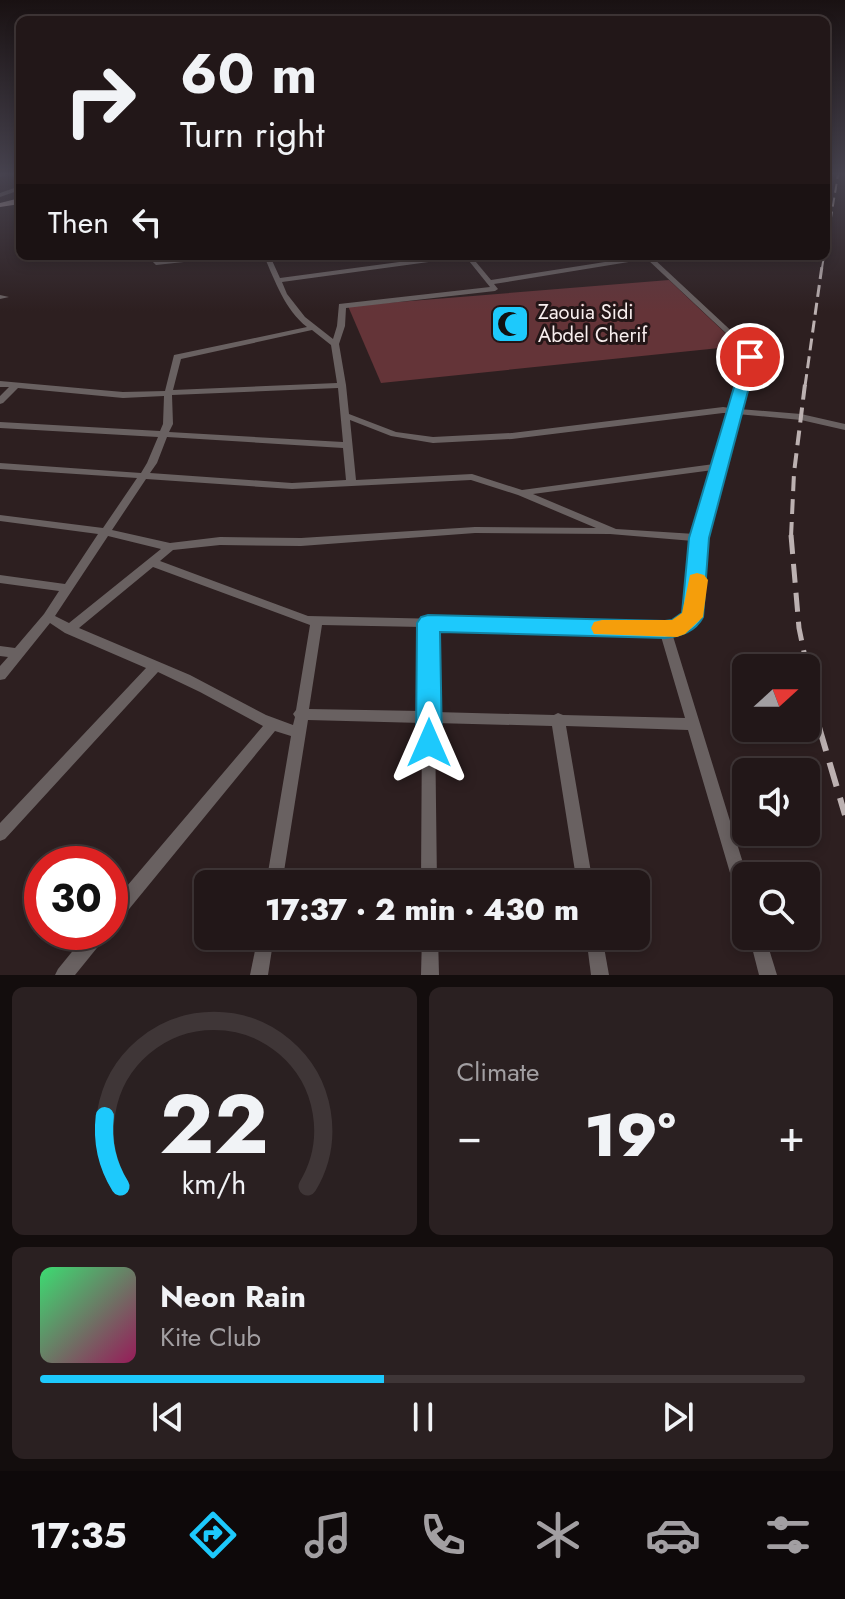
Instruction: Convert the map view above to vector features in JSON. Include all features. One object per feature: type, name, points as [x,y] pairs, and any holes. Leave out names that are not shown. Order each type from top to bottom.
[{"type":"street","points":[[153,260],[156,263],[184,260]]},
{"type":"street","points":[[269,260],[288,300],[312,328],[335,344]]},
{"type":"street","points":[[405,260],[408,263]]},
{"type":"street","points":[[279,280],[429,260]]},
{"type":"street","points":[[351,484],[346,416],[335,344],[341,326],[341,307],[495,288],[472,260]]},
{"type":"street","points":[[491,282],[612,260]]},
{"type":"street","points":[[150,562],[297,617],[317,620],[677,628],[692,617],[699,538],[750,352],[655,260]]},
{"type":"street","points":[[0,675],[48,617],[143,477],[165,434],[168,394],[175,361],[180,355],[312,328]]},
{"type":"street","points":[[0,384],[123,395],[342,385]]},
{"type":"street","points":[[0,401],[16,385]]},
{"type":"street","points":[[346,416],[408,437],[458,440],[736,410],[801,417],[845,427]]},
{"type":"street","points":[[0,425],[348,445]]},
{"type":"street","points":[[0,466],[292,486],[472,477],[522,493],[614,532]]},
{"type":"street","points":[[522,493],[716,467]]},
{"type":"street","points":[[0,518],[107,532],[170,547],[220,541],[301,542],[475,530],[614,532],[699,538]]},
{"type":"street","points":[[69,630],[170,547]]},
{"type":"street","points":[[0,579],[67,588]]},
{"type":"street","points":[[48,617],[69,630],[205,688],[271,726],[299,732]]},
{"type":"street","points":[[276,870],[317,620]]},
{"type":"street","points":[[428,623],[429,870]]},
{"type":"street","points":[[665,629],[735,862]]},
{"type":"street","points":[[0,651],[18,653]]},
{"type":"street","points":[[0,834],[155,667]]},
{"type":"street","points":[[300,714],[693,724]]},
{"type":"street","points":[[558,719],[583,870]]},
{"type":"street","points":[[128,897],[271,726]]},
{"type":"street","points":[[64,975],[84,950]]},
{"type":"street","points":[[259,975],[263,950]]},
{"type":"street","points":[[430,950],[430,975]]},
{"type":"street","points":[[596,950],[600,975]]},
{"type":"street","points":[[761,950],[768,975]]},
{"type":"shaded area","points":[[669,280],[739,346],[381,383],[348,306]]},
{"type":"railway","points":[[822,268],[823,260]]},
{"type":"railway","points":[[805,386],[822,266]]},
{"type":"railway","points":[[791,536],[794,473],[805,384]]},
{"type":"railway","points":[[791,536],[799,628],[804,654]]},
{"type":"railway","points":[[820,730],[845,815]]},
{"type":"slow traffic","points":[[602,628],[665,629],[687,623],[696,604],[697,580]]},
{"type":"place","name":"Zaouia Sidi Abdel Cherif","points":[[510,324]]},
{"type":"route","points":[[429,743],[428,623],[665,629],[677,628],[692,617],[696,604],[699,538],[716,467],[750,357]]}]
